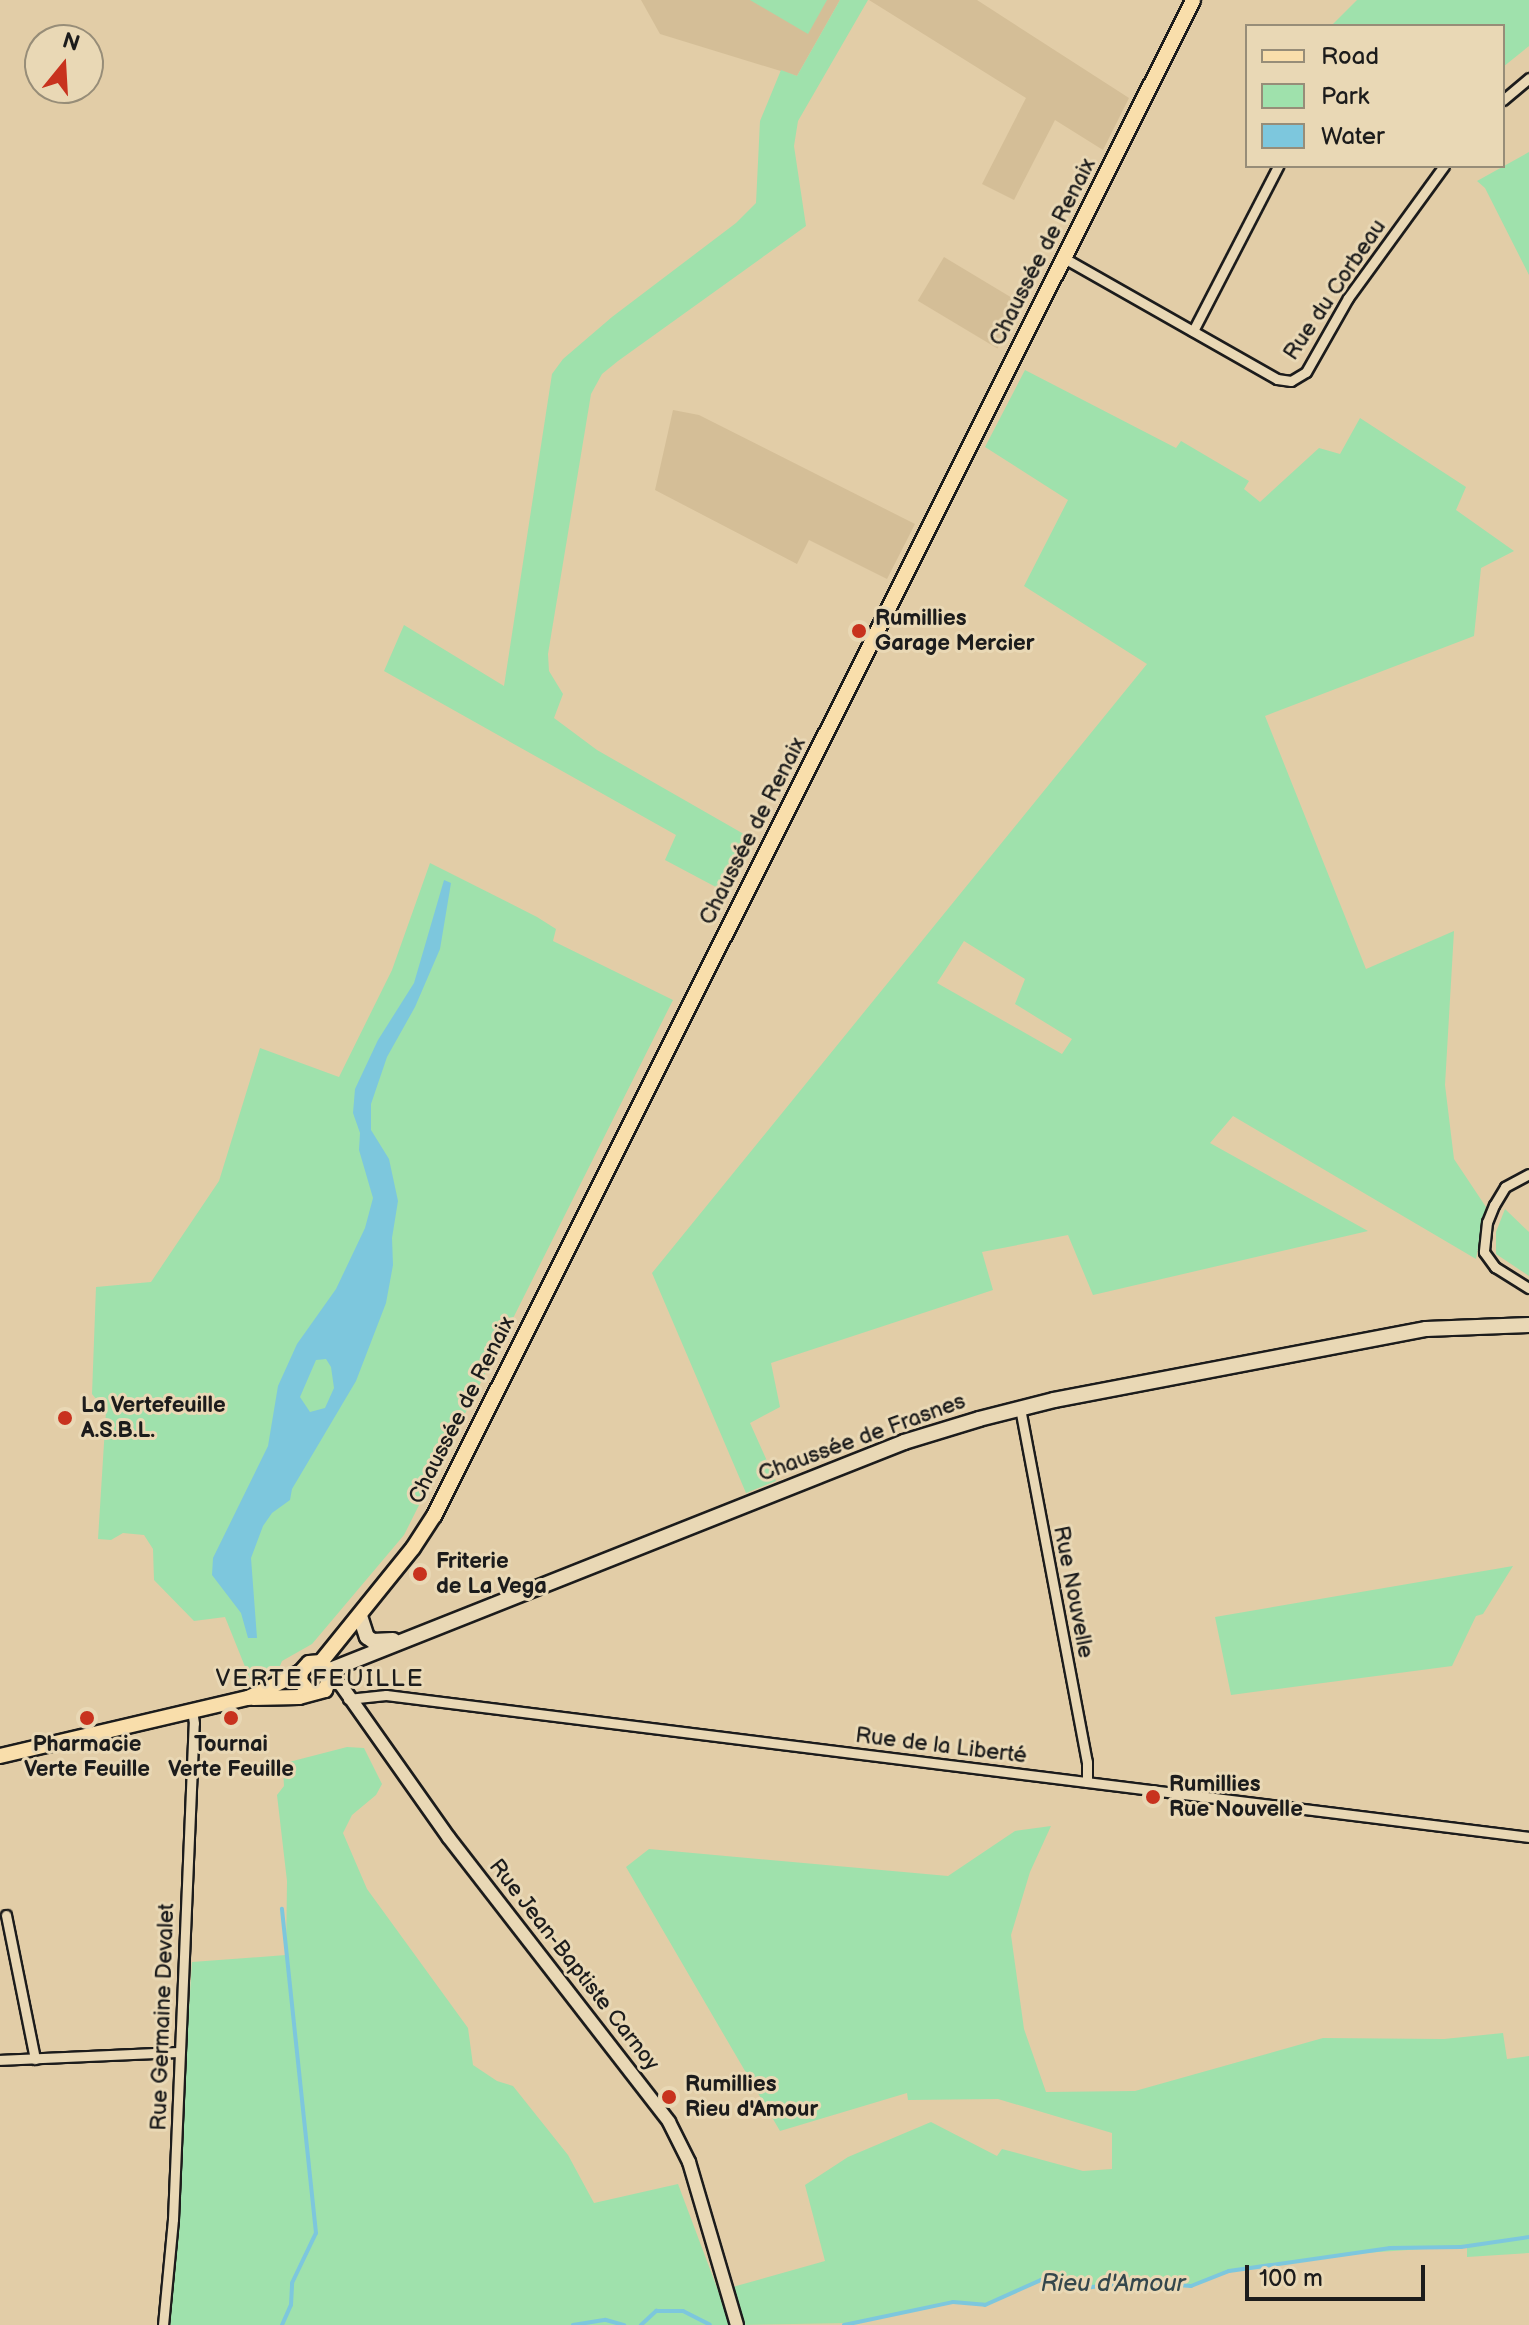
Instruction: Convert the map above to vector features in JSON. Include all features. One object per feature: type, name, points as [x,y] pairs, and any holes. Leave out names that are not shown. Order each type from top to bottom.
[{"type":"main road","name":"Chaussée de Renaix","points":[[323,1679],[360,1616],[434,1516],[1193,0]]},
{"type":"main road","name":"Chaussée de Frasnes","points":[[323,1679],[401,1640],[926,1434],[1020,1408],[1426,1329],[1529,1325]]},
{"type":"main road","points":[[360,1616],[364,1633],[373,1641],[401,1640]]},
{"type":"main road","points":[[248,1698],[301,1672],[309,1663],[323,1679]]},
{"type":"main road","points":[[301,1672],[300,1681],[323,1679]]},
{"type":"main road","points":[[0,1756],[248,1698],[299,1697],[323,1679]]},
{"type":"street","points":[[1505,98],[1529,78]]},
{"type":"street","points":[[1193,331],[1277,168]]},
{"type":"street","name":"Rue du Corbeau","points":[[1064,258],[1277,379],[1291,381],[1306,372],[1348,298],[1443,168]]},
{"type":"street","points":[[1529,1174],[1505,1187],[1494,1205],[1487,1222],[1484,1252],[1495,1267],[1529,1288]]},
{"type":"street","name":"Rue Nouvelle","points":[[1020,1408],[1087,1762],[1087,1782]]},
{"type":"street","points":[[323,1679],[348,1699]]},
{"type":"street","name":"Rue de la Liberté","points":[[348,1699],[386,1695],[1529,1837]]},
{"type":"street","name":"Rue Jean-Baptiste Carnoy","points":[[348,1699],[449,1838],[669,2122],[689,2162],[737,2325]]},
{"type":"street","name":"Rue Germaine Devalet","points":[[163,2325],[173,2219],[194,1723],[192,1711]]},
{"type":"street","points":[[6,1915],[5,1933],[35,2059]]},
{"type":"street","points":[[0,2060],[179,2052]]},
{"type":"shaded area","points":[[641,0],[840,0],[797,76],[660,34]]},
{"type":"shaded area","points":[[869,0],[977,0],[1129,98],[1103,150],[1055,120],[1014,200],[982,184],[1026,98]]},
{"type":"shaded area","points":[[944,257],[1024,305],[997,349],[918,301]]},
{"type":"shaded area","points":[[673,410],[699,415],[915,524],[887,579],[809,540],[797,564],[655,490]]},
{"type":"green space","points":[[750,0],[827,0],[808,34]]},
{"type":"green space","points":[[840,0],[868,0],[798,121],[794,146],[806,226],[618,361],[602,374],[591,394],[548,654],[549,671],[563,694],[554,718],[597,750],[756,841],[729,894],[665,860],[676,835],[384,671],[404,625],[504,686],[552,374],[563,359],[612,317],[736,223],[756,203],[760,121],[781,70],[797,76]]},
{"type":"green space","points":[[1357,0],[1529,0],[1529,46],[1505,65],[1505,24],[1333,24]]},
{"type":"green space","points":[[1529,152],[1529,275],[1485,188],[1477,181]]},
{"type":"green space","points":[[1025,370],[1176,448],[1181,441],[1249,481],[1244,489],[1260,502],[1319,448],[1340,454],[1360,418],[1466,487],[1456,510],[1514,551],[1481,568],[1474,636],[1265,716],[1366,969],[1454,931],[1445,1085],[1454,1159],[1486,1207],[1476,1259],[1233,1116],[1210,1143],[1368,1231],[1093,1295],[1068,1235],[982,1252],[993,1290],[771,1363],[780,1407],[750,1423],[776,1481],[746,1493],[652,1273],[1147,664],[1024,586],[1068,500],[985,447]],"holes":[[[964,941],[1025,979],[1015,1004],[1072,1039],[1062,1054],[937,983]]]},
{"type":"green space","points":[[430,863],[556,929],[553,941],[673,1000],[404,1535],[312,1644],[282,1661],[277,1673],[250,1679],[225,1617],[194,1621],[154,1580],[153,1549],[144,1535],[123,1533],[111,1540],[98,1539],[106,1411],[92,1394],[96,1287],[151,1282],[219,1181],[260,1048],[339,1077],[392,970]]},
{"type":"green space","points":[[1505,1209],[1529,1232],[1529,1276],[1496,1254],[1496,1232]]},
{"type":"green space","points":[[1513,1566],[1483,1614],[1476,1616],[1452,1666],[1231,1695],[1215,1617]]},
{"type":"green space","points":[[347,1747],[364,1748],[382,1784],[376,1795],[352,1815],[343,1833],[367,1889],[468,2028],[473,2065],[497,2081],[513,2086],[568,2155],[594,2203],[678,2184],[731,2325],[168,2325],[192,1962],[286,1955],[287,1881],[277,1795],[284,1786],[283,1768],[289,1762]]},
{"type":"green space","points":[[1051,1826],[1030,1872],[1011,1935],[1024,2029],[1046,2092],[1135,2091],[1323,2038],[1444,2039],[1503,2033],[1507,2059],[1529,2056],[1529,2253],[1467,2257],[1467,2246],[1364,2253],[1229,2271],[1191,2286],[1131,2282],[1075,2289],[1041,2280],[985,2305],[953,2302],[854,2323],[738,2325],[729,2288],[825,2261],[805,2185],[848,2157],[931,2122],[997,2156],[1002,2149],[1083,2171],[1112,2169],[1112,2133],[998,2099],[908,2100],[907,2093],[780,2131],[626,1867],[649,1849],[948,1876],[1015,1831]]},
{"type":"water","points":[[444,880],[451,883],[440,949],[415,1007],[387,1057],[371,1104],[371,1130],[389,1159],[398,1201],[392,1238],[393,1265],[386,1303],[356,1381],[292,1489],[290,1500],[272,1513],[263,1526],[251,1558],[257,1638],[248,1638],[241,1613],[212,1575],[213,1558],[268,1446],[278,1386],[297,1344],[336,1289],[365,1228],[373,1198],[359,1150],[360,1133],[353,1113],[355,1089],[378,1040],[414,983]],"holes":[[[326,1359],[331,1367],[334,1388],[325,1408],[310,1412],[300,1397],[316,1360]]]},
{"type":"waterway","points":[[282,1909],[316,2233],[292,2283],[291,2305],[282,2325]]},
{"type":"waterway","name":"Rieu d'Amour","points":[[844,2325],[953,2302],[985,2305],[1041,2280],[1075,2289],[1136,2282],[1191,2286],[1229,2271],[1390,2248],[1461,2247],[1529,2237]]},
{"type":"waterway","name":"Rieu d'Amour","points":[[641,2325],[656,2311],[683,2311],[710,2325]]},
{"type":"waterway","name":"Rieu d'Amour","points":[[573,2325],[606,2320],[624,2325]]},
{"type":"place","name":"Rumillies Garage Mercier","points":[[859,631]]},
{"type":"place","name":"La Vertefeuille A.S.B.L.","points":[[65,1418]]},
{"type":"place","name":"Friterie de La Vega","points":[[420,1574]]},
{"type":"place","name":"Pharmacie Verte Feuille","points":[[87,1718]]},
{"type":"place","name":"Tournai Verte Feuille","points":[[231,1718]]},
{"type":"place","name":"Rumillies Rue Nouvelle","points":[[1153,1797]]},
{"type":"place","name":"Rumillies Rieu d'Amour","points":[[669,2097]]},
{"type":"district","name":"VERTE FEUILLE","points":[[320,1679]]}]
